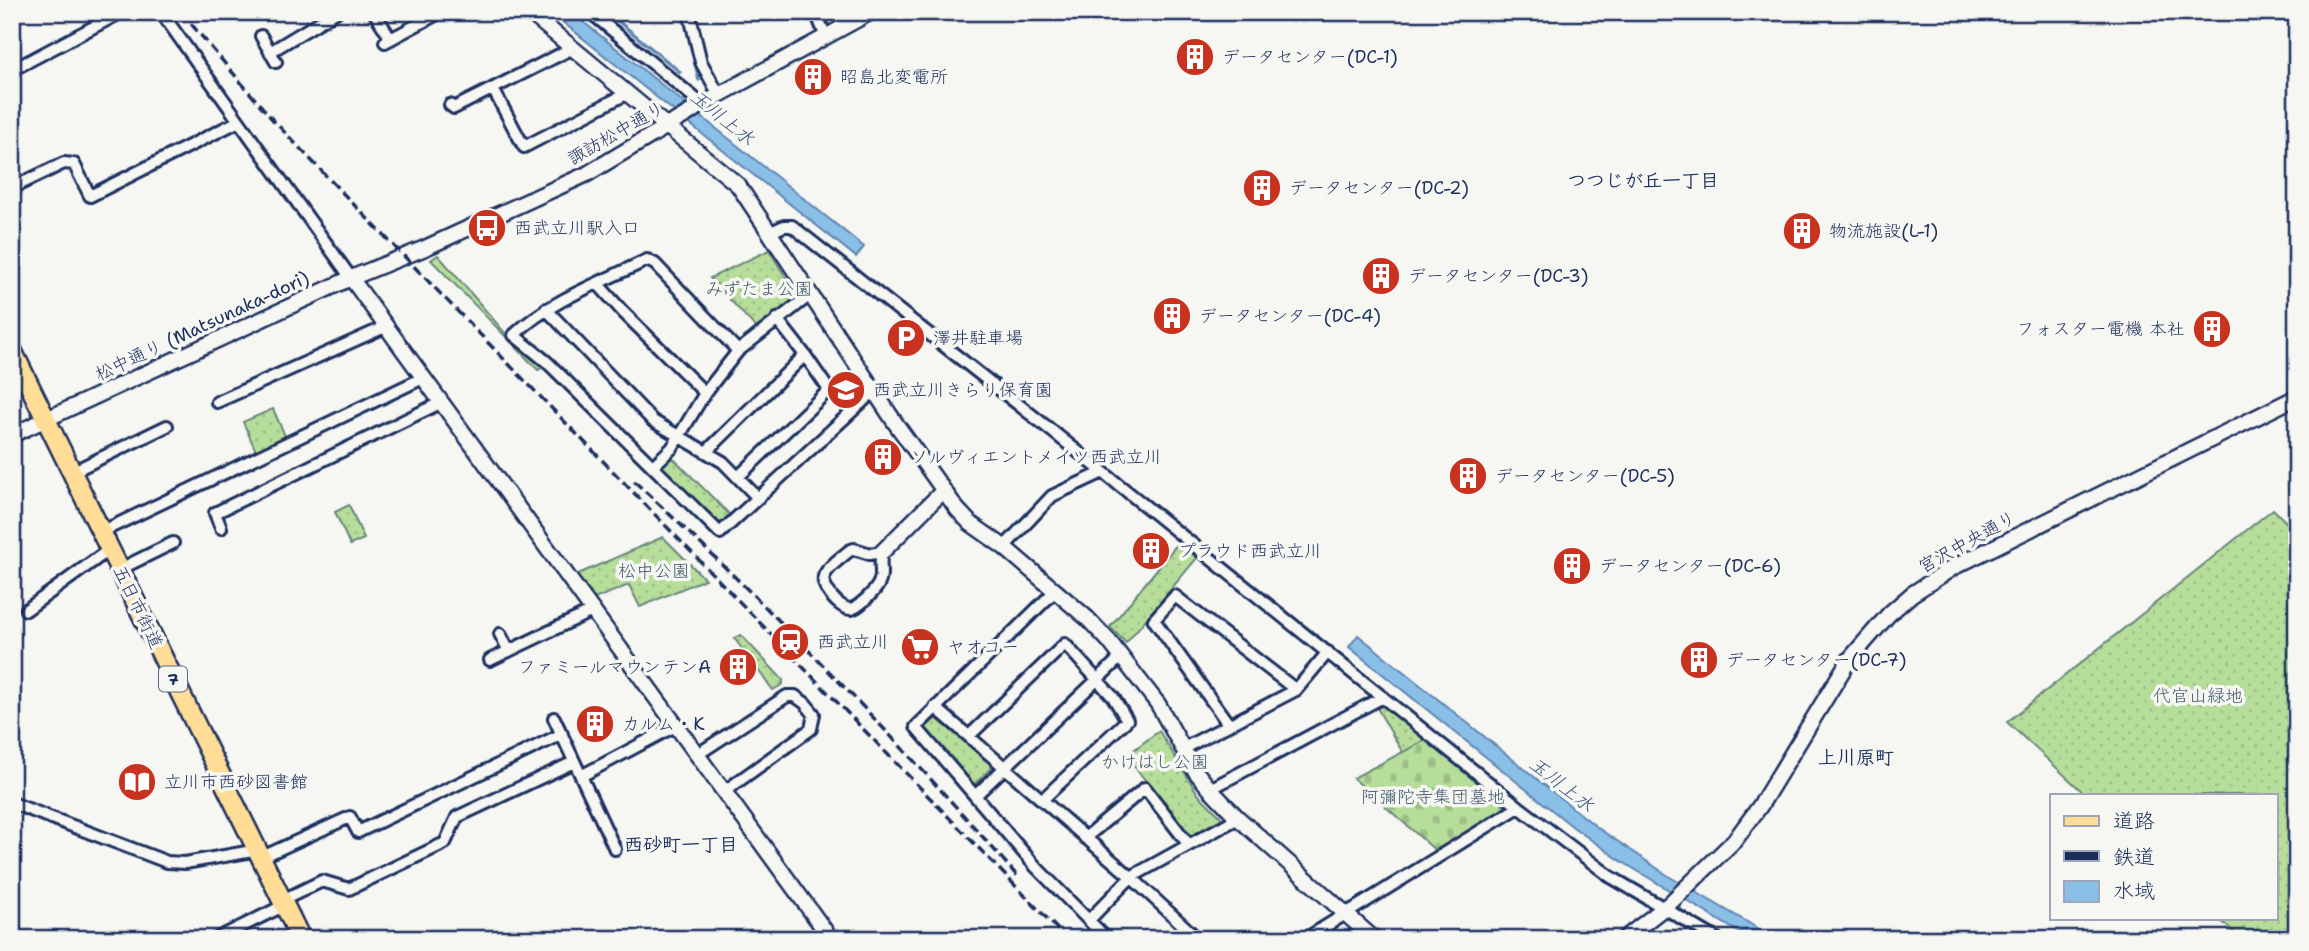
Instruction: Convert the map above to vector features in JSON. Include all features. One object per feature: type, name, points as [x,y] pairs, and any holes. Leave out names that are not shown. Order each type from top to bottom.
[{"type":"main road","name":"五日市街道","points":[[12,350],[301,939]]},
{"type":"street","points":[[12,70],[122,12]]},
{"type":"street","points":[[160,12],[385,327],[831,939]]},
{"type":"street","points":[[261,36],[273,57],[336,12]]},
{"type":"street","points":[[374,12],[388,40],[441,12]]},
{"type":"street","points":[[529,12],[628,93],[674,122],[738,185],[943,491],[970,523],[1004,547],[1087,618],[1122,656],[1158,704],[1196,772],[1210,789],[1238,818],[1374,939]]},
{"type":"street","points":[[590,12],[699,107]]},
{"type":"street","points":[[690,12],[701,62],[719,95]]},
{"type":"street","points":[[816,12],[825,35]]},
{"type":"street","name":"諏訪松中通り","points":[[409,254],[587,174],[719,95],[871,12]]},
{"type":"street","points":[[450,105],[454,108],[573,48]]},
{"type":"street","points":[[493,89],[524,147],[628,93]]},
{"type":"street","points":[[12,188],[64,163],[74,164],[90,196],[239,121]]},
{"type":"street","points":[[771,232],[784,226],[792,226],[1519,807],[1611,877],[1668,905],[1717,939]]},
{"type":"street","name":"松中通り (Matsunaka-dori)","points":[[12,435],[351,278],[409,254]]},
{"type":"street","points":[[738,351],[651,261],[647,260],[546,309],[530,319],[514,335],[547,362],[720,533],[875,390]]},
{"type":"street","points":[[598,284],[623,313],[705,393]]},
{"type":"street","points":[[653,466],[672,448],[705,393],[738,351],[810,295]]},
{"type":"street","points":[[546,309],[653,421],[723,462],[758,498]]},
{"type":"street","points":[[738,477],[829,390],[777,319]]},
{"type":"street","points":[[217,402],[230,400],[315,366],[385,327]]},
{"type":"street","points":[[706,452],[805,355]]},
{"type":"street","points":[[101,532],[423,378]]},
{"type":"street","name":"宮沢中央通り","points":[[1624,939],[1668,905],[1735,841],[1760,806],[1849,660],[1889,614],[1912,594],[1954,567],[2297,397]]},
{"type":"street","points":[[222,528],[215,513],[442,402]]},
{"type":"street","points":[[72,472],[167,426]]},
{"type":"street","points":[[1004,547],[1052,496],[1101,473]]},
{"type":"street","points":[[877,556],[943,491]]},
{"type":"street","points":[[120,569],[173,543]]},
{"type":"street","points":[[853,549],[877,556],[881,579],[877,588],[856,607],[844,607],[825,588],[824,575],[849,551],[853,549]]},
{"type":"street","points":[[26,610],[110,550]]},
{"type":"street","points":[[1055,591],[916,727],[1037,867],[1107,939]]},
{"type":"street","points":[[1229,725],[1154,620],[1175,596],[1296,690]]},
{"type":"street","points":[[490,660],[592,611]]},
{"type":"street","points":[[500,634],[509,651]]},
{"type":"street","points":[[969,736],[1065,644],[1098,679],[1127,720],[1042,800]]},
{"type":"street","points":[[1182,749],[1296,690],[1328,652]]},
{"type":"street","points":[[976,795],[1122,656]]},
{"type":"street","points":[[698,754],[787,696],[795,695],[814,715],[811,729],[725,792]]},
{"type":"street","points":[[1210,789],[1383,697]]},
{"type":"street","points":[[934,707],[1131,877],[1198,939]]},
{"type":"street","points":[[554,718],[615,849]]},
{"type":"street","points":[[581,776],[677,725]]},
{"type":"street","points":[[12,803],[167,862],[185,863],[260,854],[350,817],[358,832],[562,734]]},
{"type":"street","points":[[216,939],[321,881],[349,889],[445,843],[457,817],[574,762]]},
{"type":"street","points":[[1085,838],[1145,788],[1189,845]]},
{"type":"street","points":[[1305,939],[1519,807]]},
{"type":"street","points":[[1089,920],[1131,877],[1238,818]]},
{"type":"green space","name":"みずたま公園","points":[[769,250],[798,297],[757,329],[710,278]]},
{"type":"green space","points":[[438,255],[511,340],[546,366],[538,370],[431,260]]},
{"type":"green space","points":[[273,409],[286,438],[256,451],[243,422]]},
{"type":"green space","points":[[671,456],[731,516],[722,524],[716,523],[664,469],[662,464]]},
{"type":"green space","points":[[349,505],[364,539],[350,545],[335,512]]},
{"type":"green space","name":"代官山緑地","points":[[2273,509],[2297,533],[2297,939],[2241,939],[2220,920],[2278,920],[2278,794],[2085,794],[2007,722]]},
{"type":"green space","name":"松中公園","points":[[663,537],[705,579],[640,607],[629,585],[594,599],[576,575]]},
{"type":"green space","points":[[1178,543],[1197,558],[1126,643],[1110,627]]},
{"type":"green space","points":[[741,635],[783,680],[783,684],[773,690],[734,638]]},
{"type":"green space","points":[[1383,705],[1426,740],[1403,753],[1377,708]]},
{"type":"green space","points":[[936,718],[993,766],[974,785],[924,729]]},
{"type":"green space","name":"かけはし公園","points":[[1159,731],[1198,794],[1222,818],[1190,836],[1126,756]]},
{"type":"green space","name":"阿彌陀寺集団墓地","points":[[1426,740],[1506,807],[1436,851],[1353,778]]},
{"type":"water","points":[[550,12],[571,12],[864,247],[856,257]]},
{"type":"water","points":[[1358,635],[1598,828],[1670,877],[1776,939],[1750,939],[1621,861],[1573,827],[1349,647]]},
{"type":"waterway","points":[[607,12],[680,72]]},
{"type":"waterway","name":"玉川上水","points":[[684,12],[699,80]]},
{"type":"railway","points":[[181,12],[273,120],[332,182],[1067,939]]},
{"type":"railway","points":[[634,481],[735,577],[832,675],[927,775],[1019,878]]},
{"type":"place","name":"データセンター(DC-1)","points":[[1195,57]]},
{"type":"place","name":"昭島北変電所","points":[[813,77]]},
{"type":"place","name":"データセンター(DC-2)","points":[[1262,188]]},
{"type":"place","name":"西武立川駅入口","points":[[487,228]]},
{"type":"place","name":"物流施設(L-1)","points":[[1802,231]]},
{"type":"place","name":"データセンター(DC-3)","points":[[1381,276]]},
{"type":"place","name":"データセンター(DC-4)","points":[[1172,316]]},
{"type":"place","name":"フォスター電機 本社","points":[[2212,329]]},
{"type":"place","name":"澤井駐車場","points":[[906,338]]},
{"type":"place","name":"西武立川きらり保育園","points":[[846,390]]},
{"type":"place","name":"ソルヴィエントメイツ西武立川","points":[[883,457]]},
{"type":"place","name":"データセンター(DC-5)","points":[[1468,476]]},
{"type":"place","name":"プラウド西武立川","points":[[1151,551]]},
{"type":"place","name":"データセンター(DC-6)","points":[[1572,566]]},
{"type":"place","name":"西武立川","points":[[790,642]]},
{"type":"place","name":"ヤオコー","points":[[920,647]]},
{"type":"place","name":"データセンター(DC-7)","points":[[1699,660]]},
{"type":"place","name":"ファミールマウンテンA","points":[[738,667]]},
{"type":"place","name":"カルム・K","points":[[595,724]]},
{"type":"place","name":"立川市西砂図書館","points":[[137,782]]},
{"type":"district","name":"つつじが丘一丁目","points":[[1643,180]]},
{"type":"district","name":"上川原町","points":[[1856,757]]},
{"type":"district","name":"西砂町一丁目","points":[[681,844]]}]
